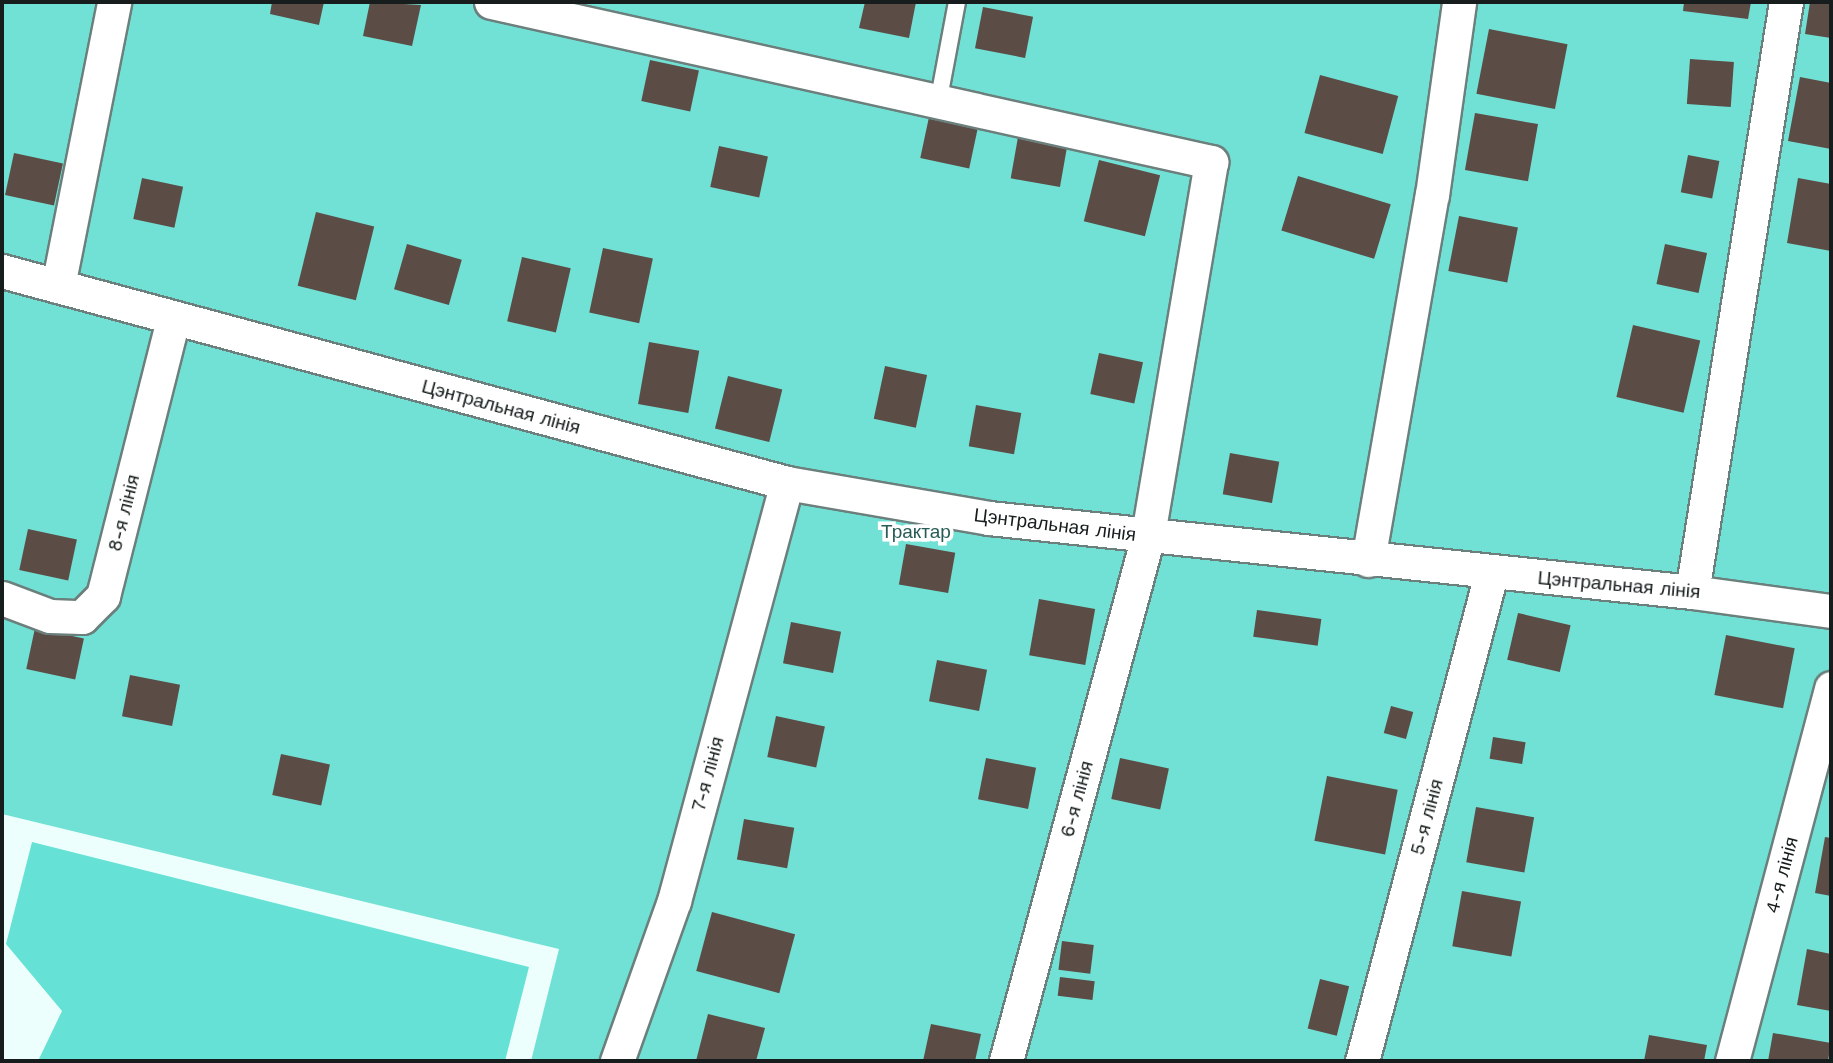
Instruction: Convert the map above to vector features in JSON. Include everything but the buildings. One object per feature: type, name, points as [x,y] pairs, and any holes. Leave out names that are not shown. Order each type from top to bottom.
[{"type":"street","points":[[58,286],[114,2]]},
{"type":"street","points":[[491,2],[939,99]]},
{"type":"street","points":[[1368,560],[1432,195],[1459,2]]},
{"type":"street","points":[[1692,592],[1786,2]]},
{"type":"street","name":"6-я лінія","points":[[939,99],[1211,162],[1148,536],[1006,1061]]},
{"type":"street","name":"Цэнтральная лінія","points":[[2,271],[173,320],[787,484],[989,518],[1491,573],[1692,592],[1831,611]]},
{"type":"street","name":"8-я лінія","points":[[2,598],[50,616],[82,617],[103,596],[173,320]]},
{"type":"street","name":"7-я лінія","points":[[617,1061],[674,901],[787,484]]},
{"type":"street","name":"5-я лінія","points":[[1362,1061],[1491,573]]},
{"type":"street","name":"4-я лінія","points":[[1732,1061],[1831,688]]},
{"type":"lane","points":[[939,99],[957,2]]},
{"type":"green space","name":"Трактар","points":[[2,2],[1831,2],[1831,1061],[531,1061],[559,949],[2,814]]},
{"type":"shaded area","points":[[32,842],[529,967],[505,1061],[38,1061],[62,1011],[6,944]]}]
